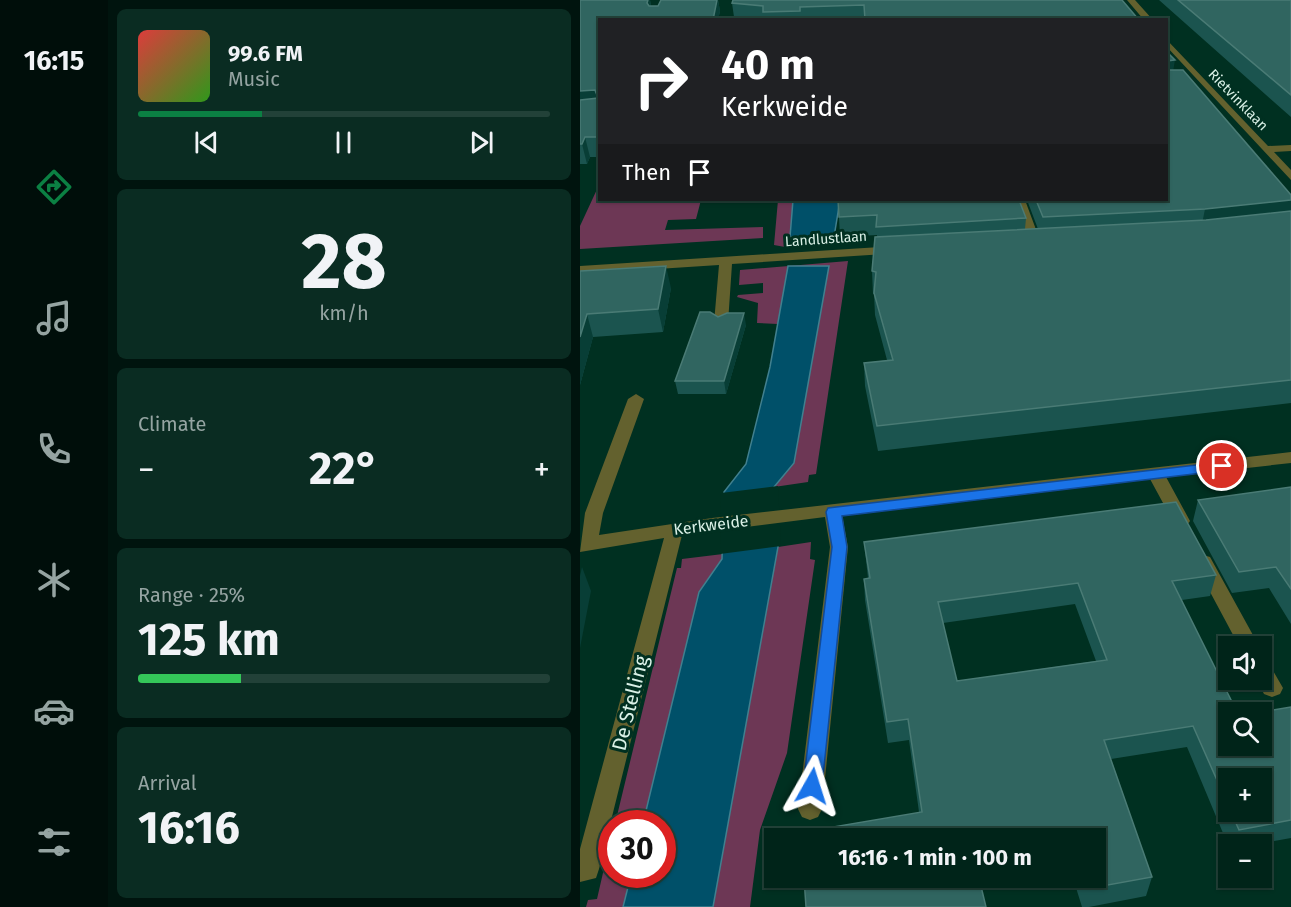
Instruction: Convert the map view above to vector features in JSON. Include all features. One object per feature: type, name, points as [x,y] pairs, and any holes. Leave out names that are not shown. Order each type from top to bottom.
[{"type":"street","points":[[1131,0],[1147,18]]},
{"type":"street","name":"Rietvinklaan","points":[[1168,42],[1291,177]]},
{"type":"street","points":[[1190,81],[1201,81]]},
{"type":"street","points":[[1266,149],[1291,148]]},
{"type":"street","points":[[1275,158],[1291,157]]},
{"type":"street","points":[[1019,201],[1035,243]]},
{"type":"street","name":"Landlustlaan","points":[[580,270],[904,249]]},
{"type":"street","points":[[721,322],[726,261]]},
{"type":"street","name":"Kerkweide","points":[[636,399],[585,544],[712,524],[834,512],[1291,457]]},
{"type":"street","points":[[1156,474],[1244,636]]},
{"type":"street","points":[[810,809],[839,547],[834,512]]},
{"type":"street","name":"De Stelling","points":[[580,870],[587,869],[675,529]]},
{"type":"shaded area","points":[[598,187],[598,201],[701,201],[696,219],[668,220],[665,230],[763,227],[763,238],[580,249],[580,226]]},
{"type":"shaded area","points":[[778,201],[793,201],[790,237],[834,237],[833,241],[827,244],[785,247],[774,245]]},
{"type":"shaded area","points":[[848,261],[816,474],[809,475],[808,482],[774,487],[794,463],[788,266]]},
{"type":"shaded area","points":[[788,266],[778,324],[757,323],[758,303],[737,297],[738,295],[763,293],[763,283],[739,285],[740,270]]},
{"type":"shaded area","points":[[811,542],[810,559],[815,560],[787,753],[760,830],[750,907],[713,907],[778,547]]},
{"type":"shaded area","points":[[723,554],[722,559],[699,592],[646,810],[618,810],[677,568],[681,568],[682,559]]},
{"type":"shaded area","points":[[600,888],[628,888],[623,907],[586,907],[588,900],[597,899]]},
{"type":"water","points":[[793,201],[840,201],[834,237],[790,237]]},
{"type":"water","points":[[788,266],[829,266],[794,463],[774,487],[778,547],[713,907],[623,907],[628,888],[676,888],[676,810],[646,810],[699,592],[722,559],[724,492],[746,464],[770,367]]},
{"type":"pier","points":[[778,486],[781,546],[720,554],[721,493]]},
{"type":"building","points":[[580,0],[648,0],[649,6],[658,6],[661,0],[717,0],[713,18],[598,18],[598,98],[595,90],[580,91]]},
{"type":"building","points":[[733,0],[1122,0],[1137,18],[865,18],[864,5],[800,7],[800,11],[763,12],[763,6],[732,3]]},
{"type":"building","points":[[1178,0],[1291,0],[1291,95]]},
{"type":"building","points":[[1168,53],[1175,60],[1168,61]]},
{"type":"building","points":[[1168,70],[1183,70],[1291,195],[1291,200],[1205,209],[1043,217],[1036,201],[1168,201]]},
{"type":"building","points":[[598,98],[598,137],[585,137],[582,144],[580,144],[580,100]]},
{"type":"building","points":[[838,201],[1019,201],[1026,218],[876,227],[877,215],[839,217]]},
{"type":"building","points":[[1291,211],[1291,380],[877,426],[864,363],[893,360],[874,293],[876,272],[872,271],[875,237],[1206,220]]},
{"type":"building","points":[[666,266],[658,309],[587,314],[580,337],[580,271]]},
{"type":"building","points":[[700,312],[710,312],[718,317],[727,313],[744,313],[724,381],[675,381]]},
{"type":"building","points":[[1291,487],[1291,589],[1276,567],[1239,572],[1198,500]]},
{"type":"building","points":[[1176,502],[1216,575],[1172,581],[1218,674],[1218,690],[1226,690],[1232,702],[1218,702],[1218,756],[1272,756],[1272,710],[1291,707],[1291,820],[1239,830],[1235,822],[1272,822],[1272,768],[1218,768],[1218,782],[1193,726],[1104,740],[1152,877],[1106,885],[1106,828],[827,828],[922,812],[908,719],[887,722],[864,579],[870,578],[864,542]],"holes":[[[1078,583],[1107,660],[957,681],[938,602]]]},
{"type":"building","points":[[805,888],[981,888],[986,907],[806,907]]},
{"type":"route","points":[[812,786],[839,547],[834,512],[1222,466]]}]
